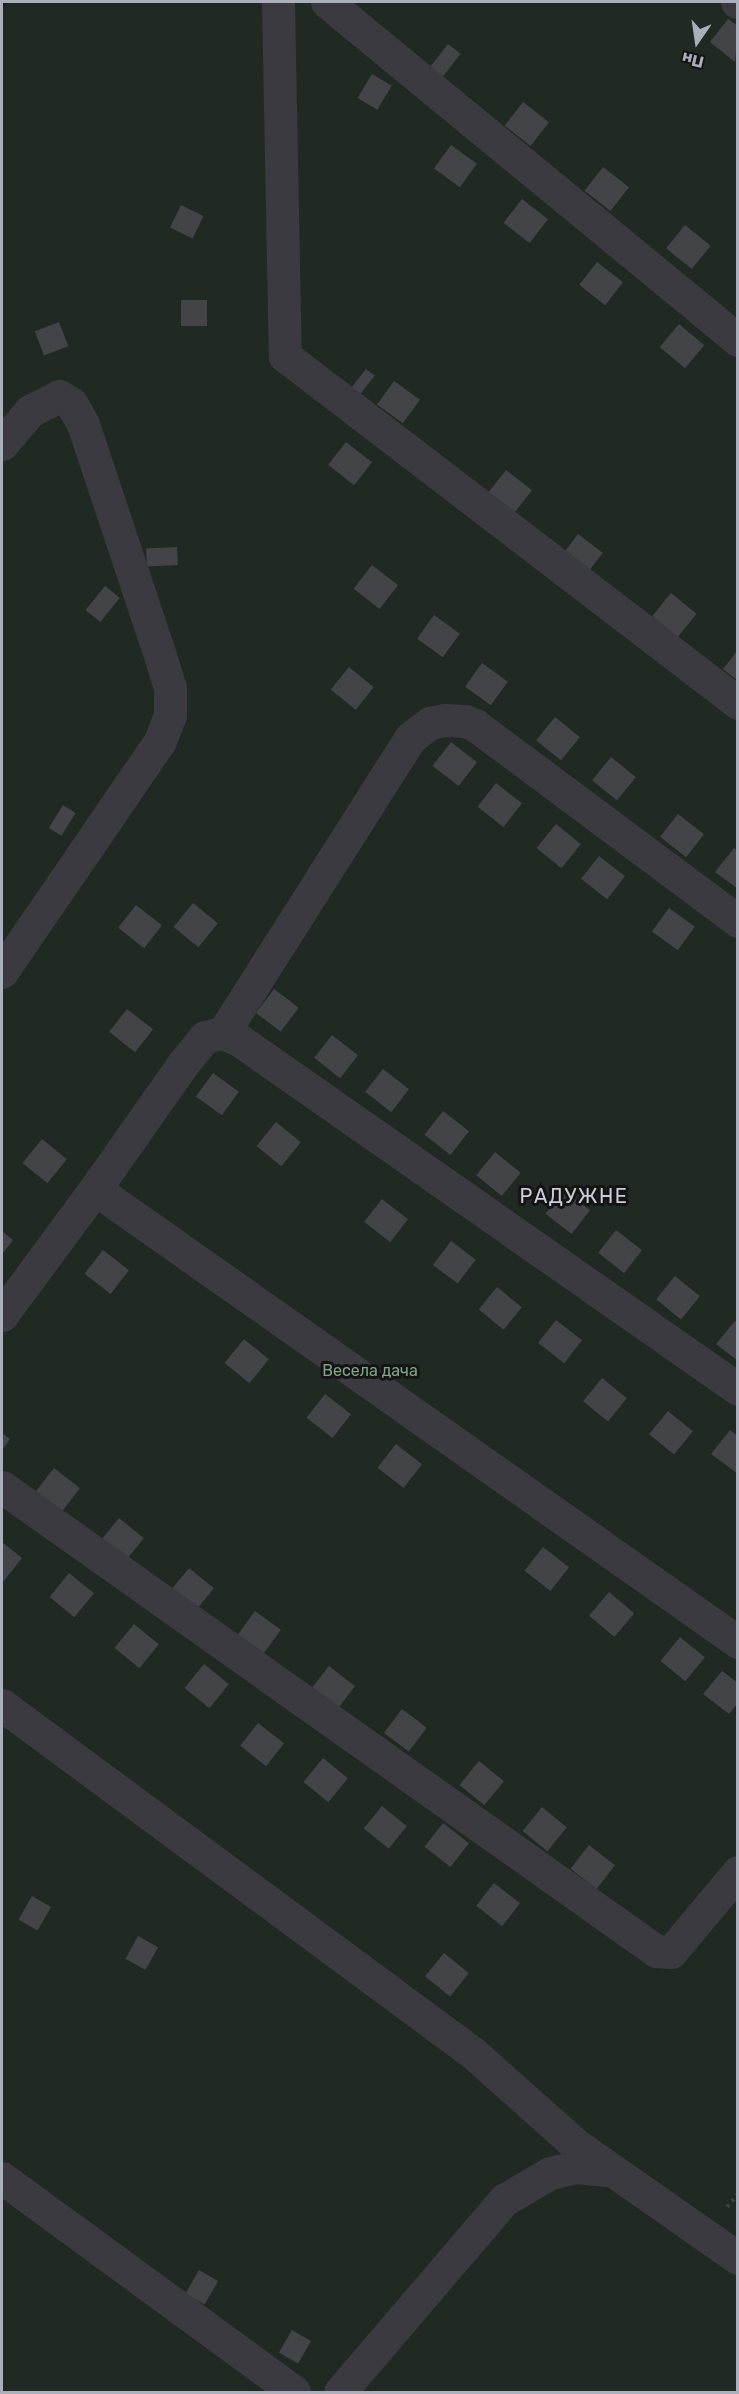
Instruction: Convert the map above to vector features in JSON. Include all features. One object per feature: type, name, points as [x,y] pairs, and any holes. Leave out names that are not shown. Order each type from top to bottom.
[{"type":"street","points":[[278,2],[285,356],[738,703]]},
{"type":"street","points":[[327,2],[738,340]]},
{"type":"street","points":[[2,444],[30,411],[59,396],[71,403],[83,424],[159,652],[170,687],[170,715],[154,750],[2,972]]},
{"type":"street","points":[[2,1315],[199,1044],[205,1037],[223,1032],[410,738],[430,723],[444,720],[465,721],[475,725],[738,921]]},
{"type":"street","points":[[223,1032],[239,1040],[738,1389]]},
{"type":"street","points":[[95,1189],[738,1642]]},
{"type":"street","points":[[2,1487],[656,1950],[671,1952],[738,1872]]},
{"type":"street","points":[[2,1705],[472,2053],[575,2144],[738,2258]]},
{"type":"street","points":[[340,2392],[504,2200],[550,2173],[576,2167],[613,2171]]},
{"type":"street","points":[[2,2178],[294,2392]]},
{"type":"green space","name":"Весела дача","points":[[8,2],[737,2],[737,2392],[2,2392],[2,9]]},
{"type":"building","points":[[728,19],[738,26],[735,62],[710,42]]},
{"type":"building","points":[[448,44],[461,54],[442,77],[430,68]]},
{"type":"building","points":[[372,74],[392,86],[377,110],[358,98]]},
{"type":"building","points":[[523,102],[549,122],[531,146],[505,126]]},
{"type":"building","points":[[451,145],[477,164],[460,187],[434,168]]},
{"type":"building","points":[[603,167],[629,187],[611,211],[585,191]]},
{"type":"building","points":[[522,199],[548,219],[530,243],[504,223]]},
{"type":"building","points":[[181,205],[203,216],[193,238],[170,227]]},
{"type":"building","points":[[685,225],[711,246],[692,269],[666,248]]},
{"type":"building","points":[[597,262],[623,282],[605,305],[579,285]]},
{"type":"building","points":[[181,300],[207,300],[207,326],[181,326]]},
{"type":"building","points":[[59,322],[68,346],[44,356],[35,331]]},
{"type":"building","points":[[679,324],[704,345],[685,368],[660,347]]},
{"type":"building","points":[[366,369],[375,376],[357,399],[348,392]]},
{"type":"building","points":[[394,381],[420,400],[403,423],[377,404]]},
{"type":"building","points":[[346,442],[372,462],[354,485],[328,465]]},
{"type":"building","points":[[506,470],[532,490],[514,513],[488,493]]},
{"type":"building","points":[[578,534],[603,553],[585,577],[560,558]]},
{"type":"building","points":[[177,547],[178,565],[147,567],[146,549]]},
{"type":"building","points":[[372,565],[398,585],[380,609],[354,589]]},
{"type":"building","points":[[105,586],[120,598],[100,622],[85,610]]},
{"type":"building","points":[[671,593],[697,614],[678,637],[652,616]]},
{"type":"building","points":[[434,615],[460,634],[443,657],[417,638]]},
{"type":"building","points":[[738,650],[738,681],[723,669]]},
{"type":"building","points":[[482,663],[508,682],[491,705],[465,686]]},
{"type":"building","points":[[349,667],[374,687],[356,710],[331,690]]},
{"type":"building","points":[[555,717],[580,737],[561,760],[536,740]]},
{"type":"building","points":[[451,742],[477,762],[459,786],[433,766]]},
{"type":"building","points":[[611,757],[636,777],[617,800],[592,780]]},
{"type":"building","points":[[496,783],[522,803],[504,827],[478,807]]},
{"type":"building","points":[[63,805],[76,813],[61,836],[49,828]]},
{"type":"building","points":[[678,814],[704,834],[686,857],[660,837]]},
{"type":"building","points":[[556,824],[581,844],[561,868],[536,848]]},
{"type":"building","points":[[734,848],[738,851],[738,889],[715,872]]},
{"type":"building","points":[[599,856],[625,876],[607,899],[581,879]]},
{"type":"building","points":[[193,903],[218,923],[198,947],[173,927]]},
{"type":"building","points":[[136,905],[162,925],[144,948],[118,928]]},
{"type":"building","points":[[669,908],[695,927],[678,950],[652,931]]},
{"type":"building","points":[[274,989],[299,1008],[281,1032],[256,1013]]},
{"type":"building","points":[[127,1009],[153,1029],[135,1052],[109,1032]]},
{"type":"building","points":[[332,1035],[358,1055],[340,1078],[314,1058]]},
{"type":"building","points":[[383,1069],[409,1089],[391,1112],[365,1092]]},
{"type":"building","points":[[213,1073],[239,1092],[222,1115],[196,1096]]},
{"type":"building","points":[[443,1111],[469,1131],[451,1155],[425,1135]]},
{"type":"building","points":[[276,1122],[301,1142],[281,1166],[256,1146]]},
{"type":"building","points":[[42,1139],[67,1159],[47,1183],[22,1163]]},
{"type":"building","points":[[495,1152],[521,1173],[502,1196],[476,1175]]},
{"type":"building","points":[[564,1190],[590,1210],[572,1234],[546,1214]]},
{"type":"building","points":[[382,1199],[408,1219],[390,1242],[364,1222]]},
{"type":"building","points":[[616,1230],[642,1250],[624,1273],[598,1253]]},
{"type":"building","points":[[2,1231],[13,1240],[2,1254]]},
{"type":"building","points":[[451,1241],[476,1260],[458,1284],[433,1265]]},
{"type":"building","points":[[103,1250],[129,1270],[111,1294],[85,1274]]},
{"type":"building","points":[[675,1276],[700,1296],[681,1319],[656,1299]]},
{"type":"building","points":[[497,1287],[522,1307],[504,1330],[479,1310]]},
{"type":"building","points":[[556,1320],[582,1340],[564,1363],[538,1343]]},
{"type":"building","points":[[735,1321],[738,1323],[738,1361],[716,1344]]},
{"type":"building","points":[[244,1339],[269,1359],[249,1383],[224,1363]]},
{"type":"building","points":[[602,1378],[627,1398],[608,1421],[583,1401]]},
{"type":"building","points":[[325,1394],[351,1414],[333,1438],[307,1418]]},
{"type":"building","points":[[668,1411],[693,1431],[674,1454],[649,1434]]},
{"type":"building","points":[[730,1430],[738,1436],[738,1474],[711,1454]]},
{"type":"building","points":[[2,1433],[10,1439],[2,1450]]},
{"type":"building","points":[[396,1444],[422,1464],[404,1488],[378,1468]]},
{"type":"building","points":[[54,1468],[80,1488],[62,1512],[36,1492]]},
{"type":"building","points":[[119,1518],[144,1538],[124,1562],[99,1542]]},
{"type":"building","points":[[2,1542],[22,1558],[3,1582],[2,1580]]},
{"type":"building","points":[[543,1547],[569,1567],[551,1591],[525,1571]]},
{"type":"building","points":[[189,1568],[214,1588],[194,1612],[169,1592]]},
{"type":"building","points":[[69,1573],[94,1593],[74,1617],[49,1597]]},
{"type":"building","points":[[609,1592],[634,1613],[614,1637],[589,1616]]},
{"type":"building","points":[[255,1611],[281,1630],[264,1653],[238,1634]]},
{"type":"building","points":[[134,1624],[159,1644],[139,1668],[114,1648]]},
{"type":"building","points":[[680,1637],[705,1657],[685,1681],[660,1661]]},
{"type":"building","points":[[204,1664],[229,1684],[209,1708],[184,1688]]},
{"type":"building","points":[[329,1666],[355,1686],[337,1709],[311,1689]]},
{"type":"building","points":[[722,1671],[738,1683],[738,1703],[729,1714],[703,1694]]},
{"type":"building","points":[[402,1709],[427,1728],[409,1752],[384,1733]]},
{"type":"building","points":[[258,1723],[284,1743],[266,1766],[240,1746]]},
{"type":"building","points":[[323,1758],[348,1778],[328,1802],[303,1782]]},
{"type":"building","points":[[479,1761],[504,1781],[484,1805],[459,1785]]},
{"type":"building","points":[[382,1806],[407,1826],[389,1849],[364,1829]]},
{"type":"building","points":[[542,1807],[567,1827],[547,1851],[522,1831]]},
{"type":"building","points":[[443,1823],[469,1843],[451,1867],[425,1847]]},
{"type":"building","points":[[589,1845],[615,1865],[597,1889],[571,1869]]},
{"type":"building","points":[[494,1883],[520,1903],[502,1926],[476,1906]]},
{"type":"building","points":[[32,1896],[51,1907],[38,1930],[18,1919]]},
{"type":"building","points":[[138,1936],[158,1947],[146,1970],[125,1959]]},
{"type":"building","points":[[444,1953],[469,1973],[450,1996],[425,1976]]},
{"type":"building","points":[[199,2270],[218,2281],[205,2304],[186,2293]]},
{"type":"building","points":[[292,2330],[311,2341],[298,2364],[279,2353]]},
{"type":"district","name":"РАДУЖНЕ","points":[[574,1196]]}]
